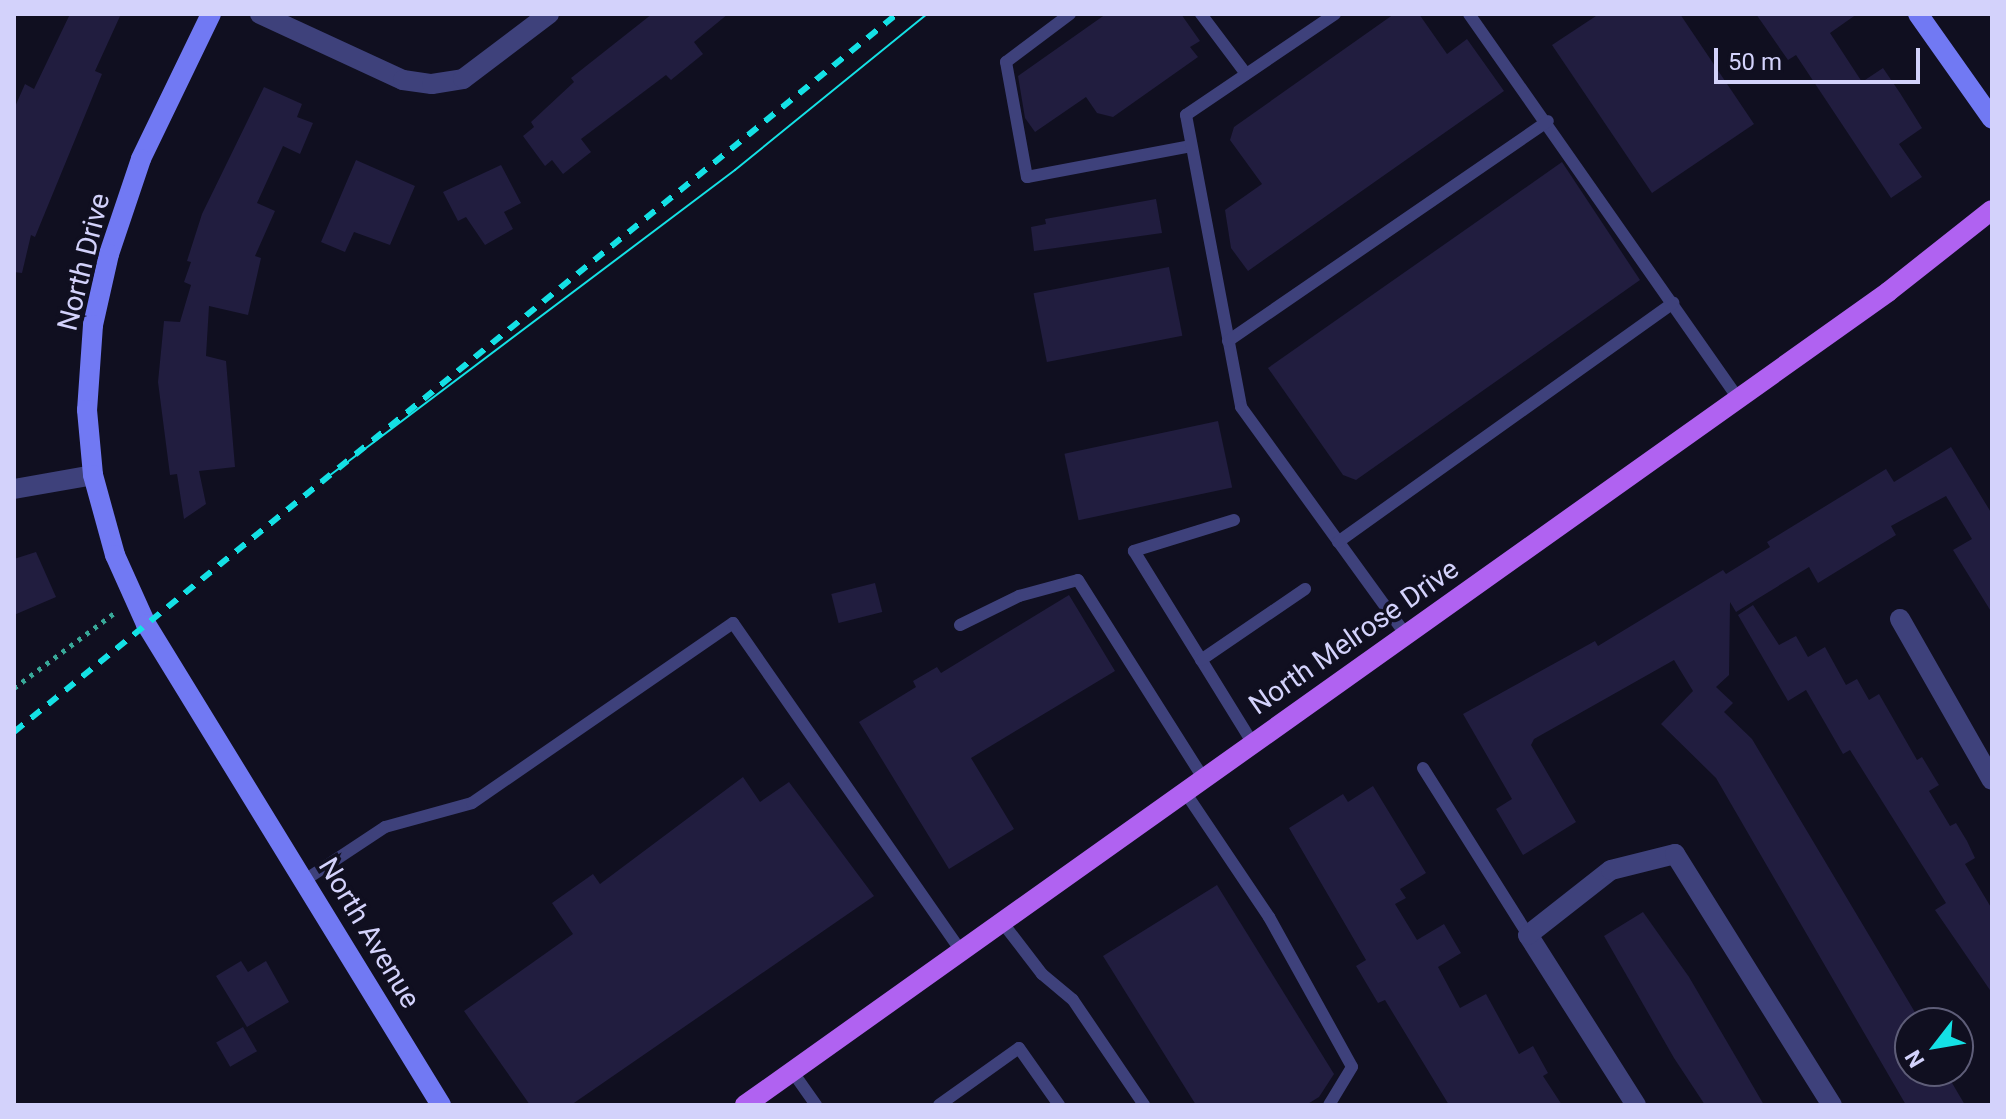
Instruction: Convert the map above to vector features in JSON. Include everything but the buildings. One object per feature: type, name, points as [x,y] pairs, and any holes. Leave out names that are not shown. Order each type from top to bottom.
[{"type":"main road","name":"North Drive","points":[[211,14],[141,159],[109,254],[93,325],[87,410],[93,475],[115,555],[134,599],[250,790]]},
{"type":"main road","points":[[1918,14],[1992,119]]},
{"type":"main road","name":"North Melrose Drive","points":[[745,1105],[1739,399],[1992,210]]},
{"type":"main road","name":"North Avenue","points":[[250,790],[441,1105]]},
{"type":"street","points":[[260,14],[403,80],[432,84],[463,79],[549,14]]},
{"type":"street","points":[[14,489],[93,475]]},
{"type":"street","points":[[1900,619],[1992,780]]},
{"type":"street","points":[[1636,1105],[1528,935],[1611,870],[1675,854],[1832,1105]]},
{"type":"lane","points":[[1070,14],[1006,62],[1027,177],[1191,146]]},
{"type":"lane","points":[[1201,14],[1246,74]]},
{"type":"lane","points":[[1335,14],[1186,115],[1241,407],[1406,635]]},
{"type":"lane","points":[[1469,14],[1548,121],[1739,399]]},
{"type":"lane","points":[[1228,341],[1548,121]]},
{"type":"lane","points":[[1338,542],[1673,303]]},
{"type":"lane","points":[[1234,520],[1134,551],[1253,744]]},
{"type":"lane","points":[[960,625],[1019,596],[1078,580],[1204,779]]},
{"type":"lane","points":[[1201,660],[1305,589]]},
{"type":"lane","points":[[305,880],[385,827],[472,803],[733,623],[961,951]]},
{"type":"lane","points":[[1423,768],[1528,935]]},
{"type":"lane","points":[[1185,792],[1269,917],[1352,1067],[1329,1105]]},
{"type":"lane","points":[[1002,922],[1042,974],[1073,1000],[1144,1105]]},
{"type":"lane","points":[[939,1105],[1019,1048],[1059,1105]]},
{"type":"lane","points":[[792,1071],[816,1105]]},
{"type":"path","points":[[14,688],[134,599]]},
{"type":"tram line","points":[[321,482],[735,170],[927,14]]},
{"type":"railway","points":[[14,732],[897,14]]}]
